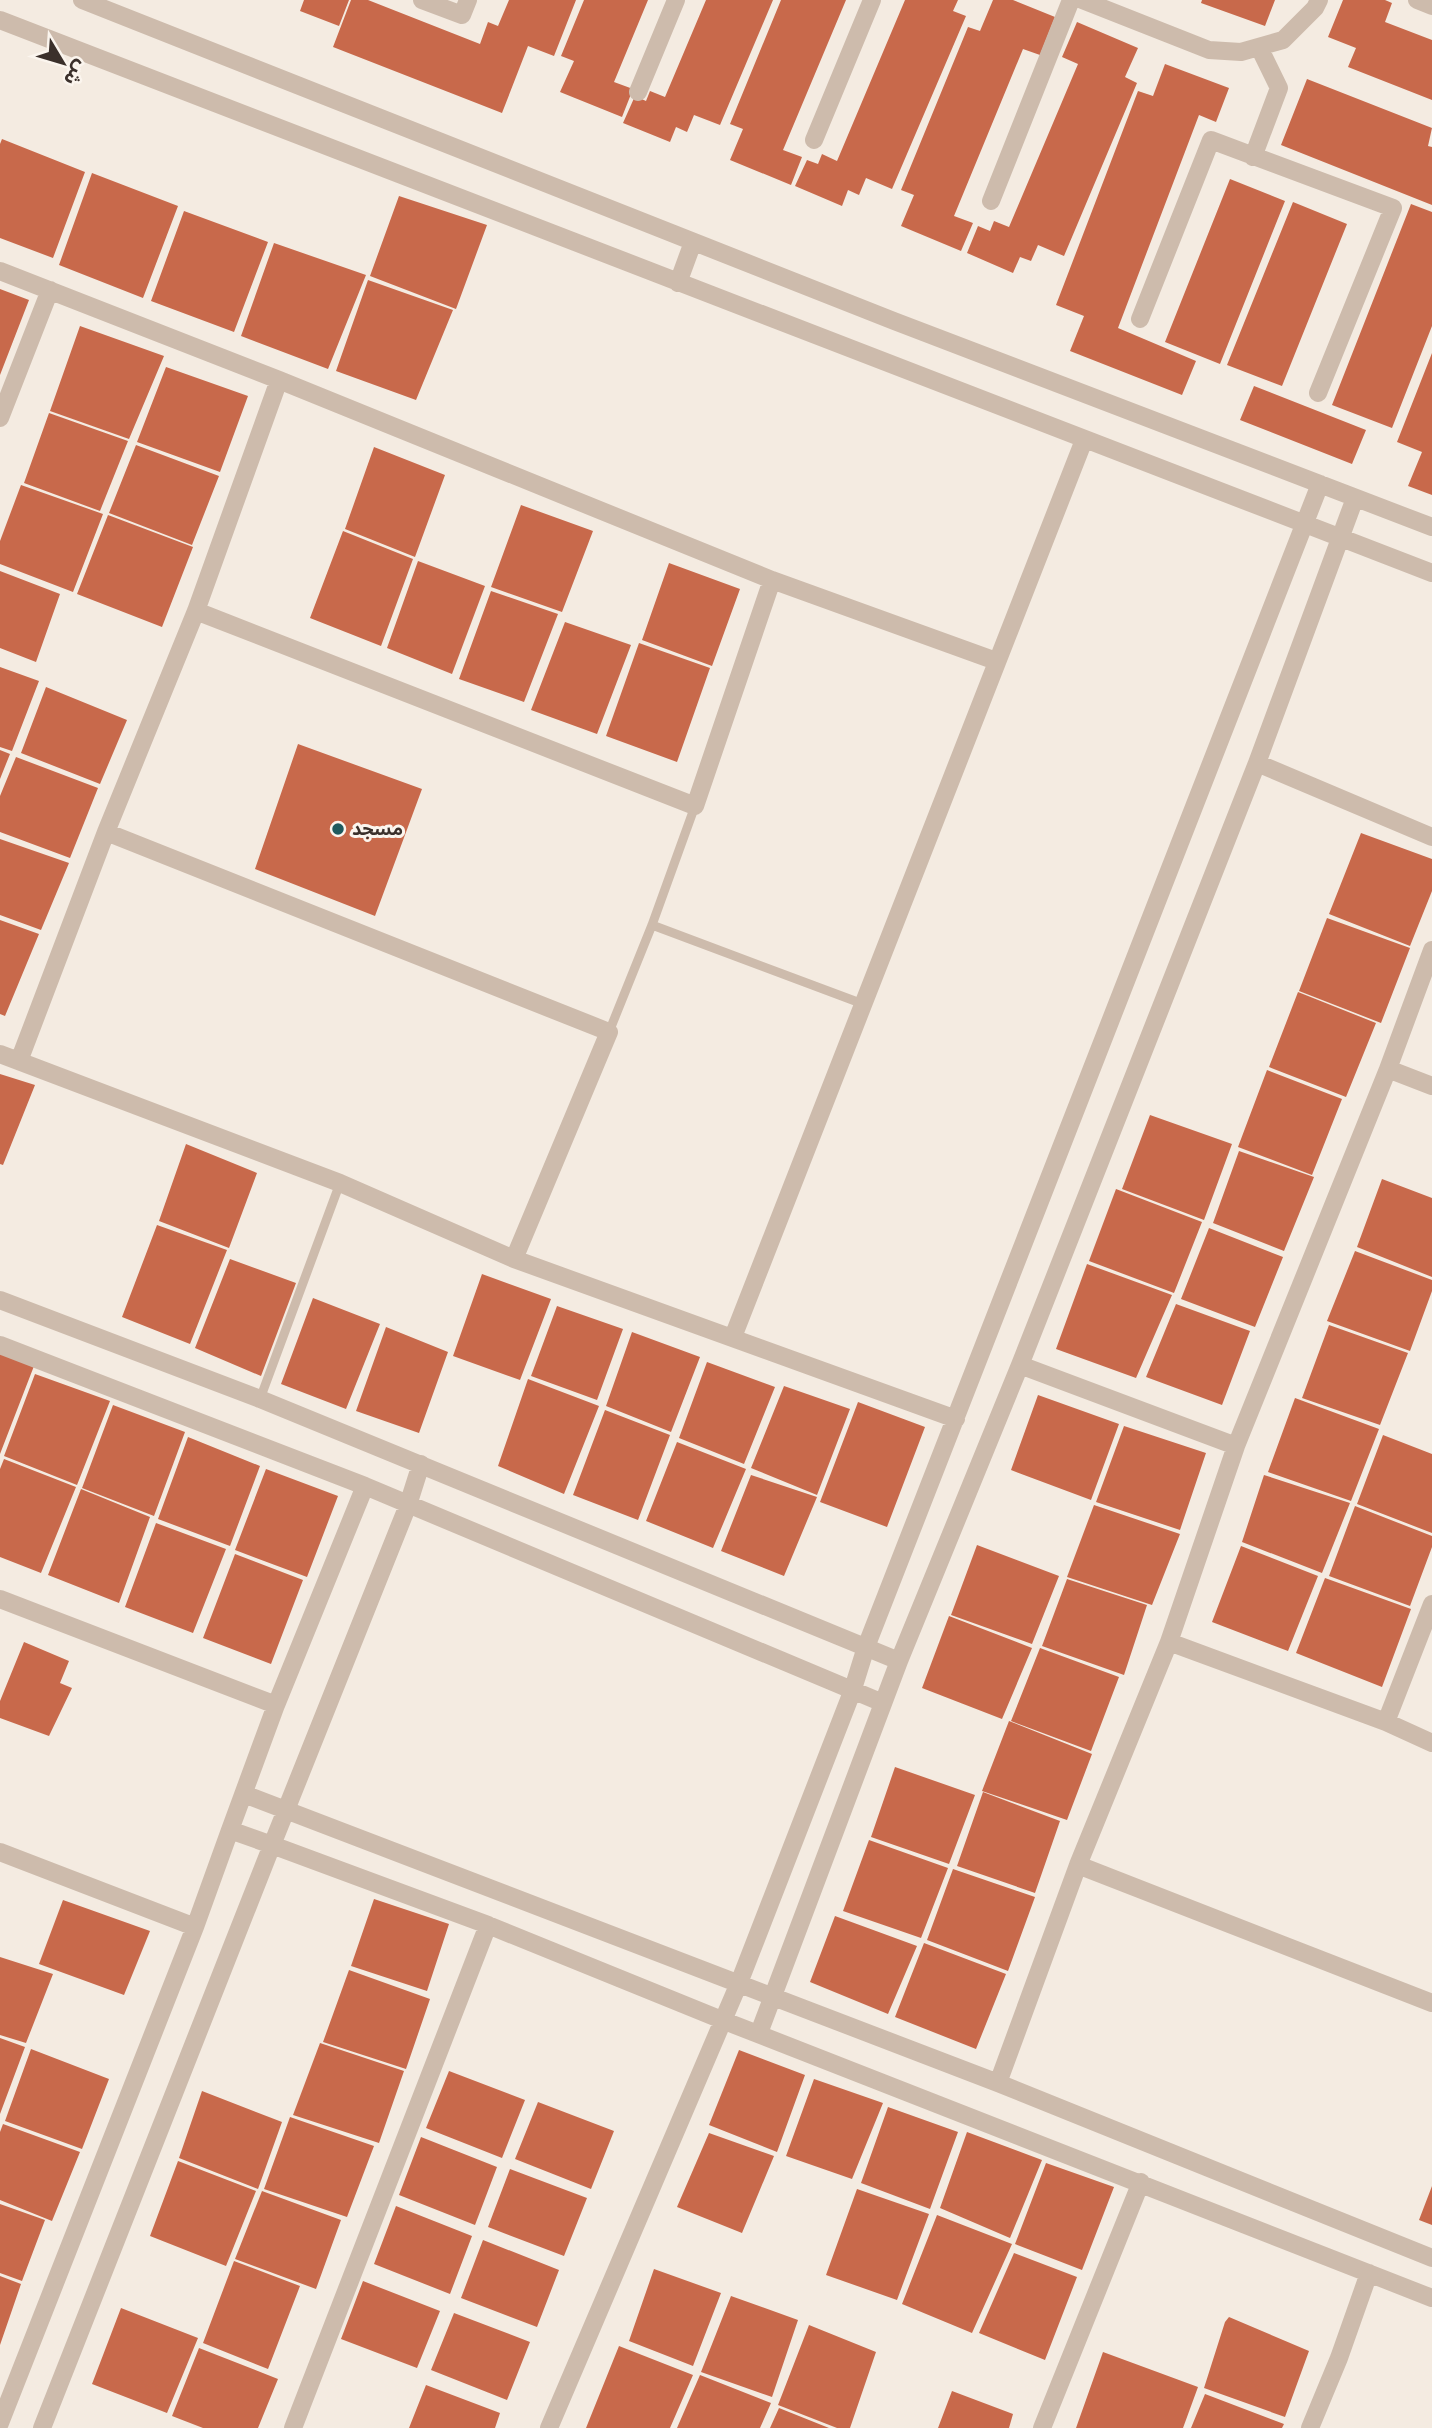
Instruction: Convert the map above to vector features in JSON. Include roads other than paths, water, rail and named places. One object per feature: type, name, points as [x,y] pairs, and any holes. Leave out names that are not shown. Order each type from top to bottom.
[{"type":"street","points":[[82,0],[693,242],[1432,527]]},
{"type":"street","points":[[422,0],[462,15],[468,0]]},
{"type":"street","points":[[638,92],[676,0]]},
{"type":"street","points":[[814,140],[872,0]]},
{"type":"street","points":[[990,201],[1071,0]]},
{"type":"street","points":[[1082,0],[1209,50],[1241,52],[1283,40],[1315,8],[1319,0]]},
{"type":"street","points":[[1417,0],[1432,6]]},
{"type":"street","points":[[0,20],[1432,573]]},
{"type":"street","points":[[1253,157],[1279,88],[1259,47]]},
{"type":"street","points":[[1140,319],[1211,140],[1393,208],[1318,393]]},
{"type":"street","points":[[678,283],[693,242]]},
{"type":"street","points":[[0,271],[279,380],[772,580],[996,661]]},
{"type":"street","points":[[0,418],[50,290]]},
{"type":"street","points":[[19,1061],[106,832],[196,611],[279,380]]},
{"type":"street","points":[[733,1337],[1084,440]]},
{"type":"street","points":[[549,2428],[738,1983],[852,1692],[866,1647],[1320,484]]},
{"type":"street","points":[[759,2034],[899,1661],[1020,1365],[1257,763],[1355,498]]},
{"type":"street","points":[[196,611],[695,806],[772,580]]},
{"type":"street","points":[[1257,763],[1432,837]]},
{"type":"street","points":[[106,832],[609,1032],[514,1259]]},
{"type":"street","points":[[998,2083],[1078,1865],[1169,1642],[1236,1446],[1388,1069],[1432,950]]},
{"type":"street","points":[[0,1054],[340,1183],[514,1259],[956,1419]]},
{"type":"street","points":[[1388,1069],[1432,1086]]},
{"type":"street","points":[[0,1300],[260,1399],[899,1661]]},
{"type":"street","points":[[0,1345],[365,1486],[883,1703]]},
{"type":"street","points":[[1020,1365],[1236,1446]]},
{"type":"street","points":[[42,2428],[408,1505],[421,1464]]},
{"type":"street","points":[[0,2423],[6,2392],[195,1927],[276,1705],[365,1486]]},
{"type":"street","points":[[0,1599],[276,1705]]},
{"type":"street","points":[[1386,1722],[1432,1604]]},
{"type":"street","points":[[1169,1642],[1386,1722],[1432,1743]]},
{"type":"street","points":[[244,1794],[998,2083],[1432,2258]]},
{"type":"street","points":[[230,1830],[488,1925],[722,2020],[1432,2298]]},
{"type":"street","points":[[0,1852],[195,1927]]},
{"type":"street","points":[[1078,1865],[1432,2003]]},
{"type":"street","points":[[293,2428],[488,1925]]},
{"type":"street","points":[[1042,2428],[1141,2182]]},
{"type":"street","points":[[1310,2428],[1339,2358],[1368,2273]]},
{"type":"lane","points":[[609,1032],[652,925],[695,806]]},
{"type":"lane","points":[[652,925],[863,1004]]},
{"type":"lane","points":[[260,1399],[340,1183]]},
{"type":"place","name":"مسجد","points":[[338,829]]}]
